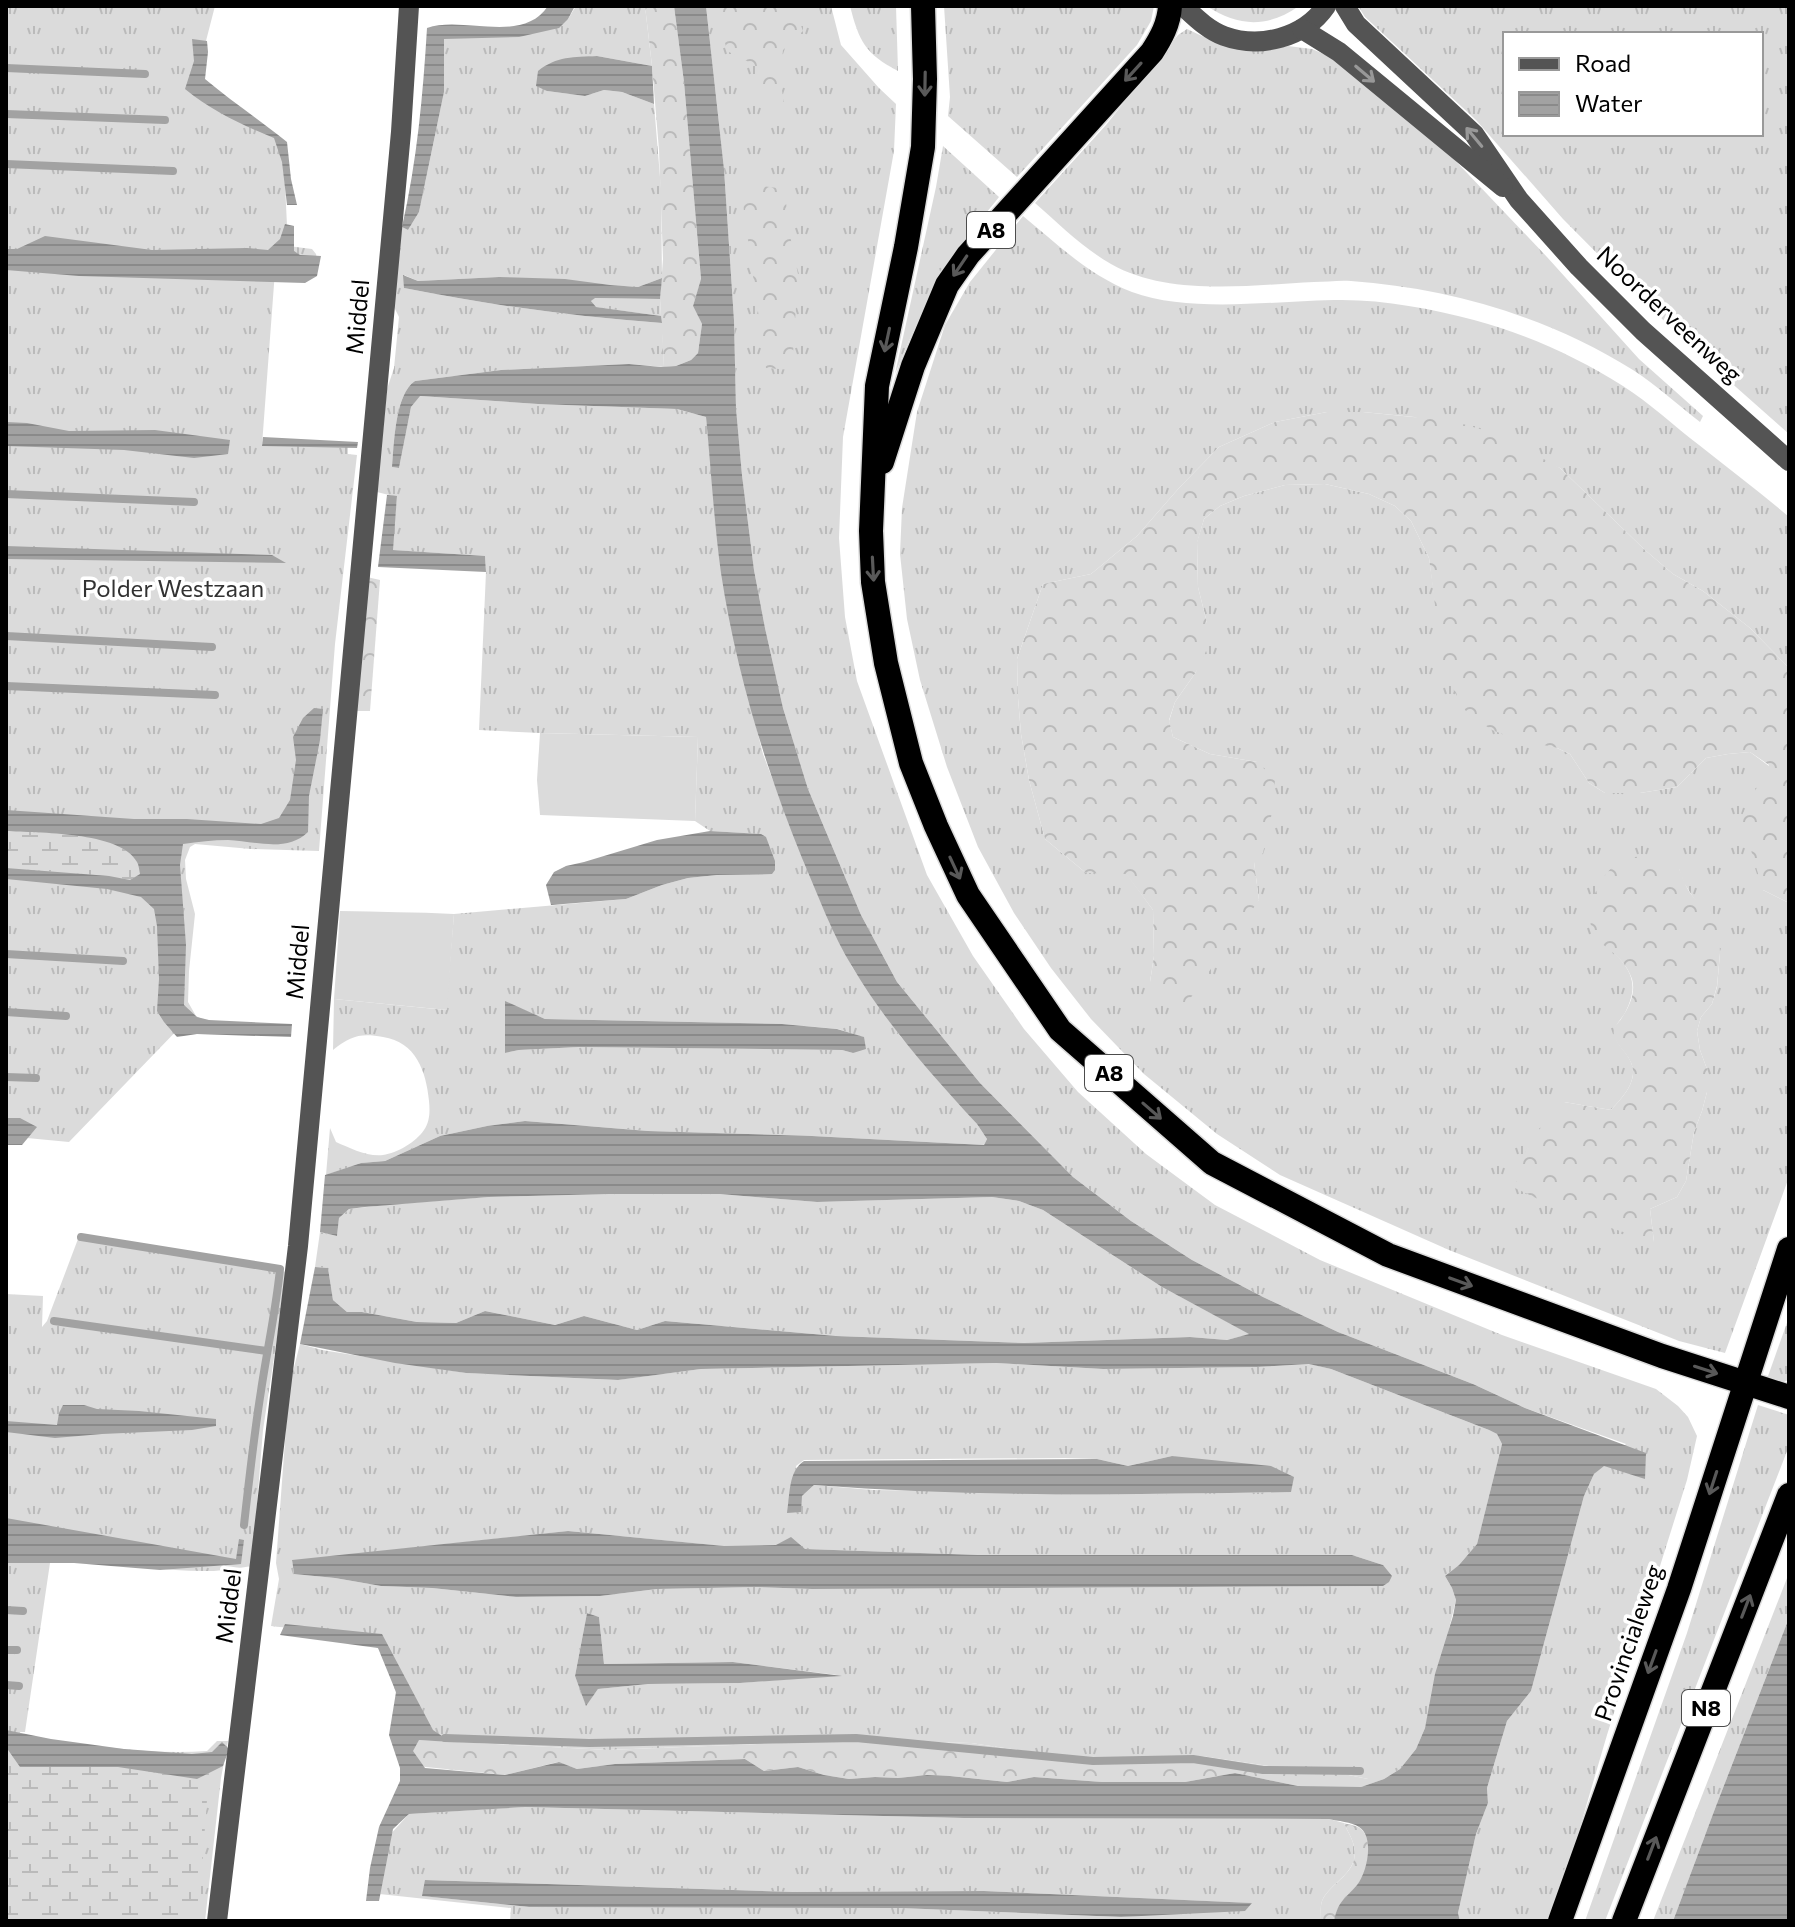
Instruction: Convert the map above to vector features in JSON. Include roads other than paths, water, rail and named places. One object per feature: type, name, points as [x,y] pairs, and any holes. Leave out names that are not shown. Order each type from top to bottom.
[{"type":"highway","name":"A8","points":[[923,6],[923,147],[877,386],[871,531],[873,582],[897,712],[911,763],[968,895],[1060,1030],[1212,1163],[1388,1255],[1662,1356],[1789,1397]]},
{"type":"highway","name":"A8","points":[[872,491],[913,366],[947,285],[968,255],[1152,52],[1163,35],[1170,6]]},
{"type":"highway","name":"Provincialeweg","points":[[1560,1921],[1679,1589],[1789,1249]]},
{"type":"highway","name":"N8","points":[[1624,1921],[1789,1495]]},
{"type":"street","name":"Middel","points":[[217,1921],[298,1246],[398,164],[409,6]]},
{"type":"street","points":[[1183,6],[1223,36],[1250,42],[1277,40],[1302,29],[1326,6]]},
{"type":"street","name":"Noorderveenweg","points":[[1345,6],[1356,24],[1474,134],[1519,200],[1579,267],[1643,331],[1789,461]]},
{"type":"street","name":"Noorderveenweg","points":[[1302,29],[1339,52],[1519,200]]},
{"type":"water","points":[[548,6],[575,6],[559,28],[519,37],[444,39],[444,92],[419,212],[408,230],[402,227],[419,128],[427,28],[441,25],[508,27],[537,18]]},
{"type":"water","points":[[674,6],[706,6],[724,169],[742,475],[754,570],[783,708],[808,789],[861,915],[897,982],[980,1083],[1073,1177],[1131,1221],[1192,1260],[1338,1332],[1646,1453],[1645,1479],[1604,1466],[1594,1474],[1584,1496],[1531,1691],[1507,1721],[1487,1788],[1488,1803],[1476,1834],[1458,1913],[1460,1921],[1334,1921],[1340,1905],[1361,1879],[1368,1847],[1364,1832],[1359,1827],[1329,1819],[964,1818],[525,1807],[409,1814],[393,1829],[379,1901],[366,1901],[379,1827],[400,1781],[400,1768],[389,1735],[396,1692],[378,1648],[280,1635],[285,1624],[382,1634],[433,1730],[451,1742],[419,1740],[413,1751],[425,1768],[505,1775],[559,1762],[577,1769],[615,1764],[745,1759],[764,1771],[798,1767],[849,1779],[927,1775],[1007,1782],[1034,1777],[1102,1782],[1185,1782],[1235,1773],[1298,1786],[1361,1787],[1400,1769],[1416,1749],[1425,1728],[1435,1674],[1456,1600],[1445,1576],[1477,1544],[1502,1444],[1497,1434],[1489,1430],[1331,1369],[1309,1364],[1103,1369],[996,1363],[701,1369],[618,1380],[466,1373],[300,1344],[315,1267],[328,1268],[333,1300],[347,1312],[417,1322],[456,1323],[485,1311],[555,1325],[584,1316],[637,1330],[665,1321],[836,1336],[1024,1343],[1190,1337],[1227,1340],[1249,1334],[1162,1287],[1043,1210],[1019,1201],[992,1197],[817,1202],[720,1194],[489,1197],[349,1209],[339,1218],[337,1236],[320,1232],[325,1175],[361,1163],[385,1161],[440,1136],[487,1126],[525,1121],[648,1131],[984,1145],[987,1139],[911,1049],[866,989],[845,955],[802,858],[753,718],[727,610],[716,534],[706,417],[677,409],[420,396],[411,407],[399,468],[392,467],[399,408],[408,387],[415,381],[501,370],[629,364],[676,366],[691,360],[698,353],[702,324],[693,306],[701,279],[684,82]]},
{"type":"water","points":[[192,39],[207,41],[205,79],[287,142],[297,205],[287,205],[282,162],[274,138],[228,117],[185,89],[194,61]]},
{"type":"water","points":[[597,56],[652,66],[654,104],[622,92],[604,90],[585,96],[547,91],[536,86],[538,71],[552,62]]},
{"type":"water","points":[[285,224],[294,226],[294,251],[300,255],[321,256],[317,276],[305,283],[79,276],[6,270],[6,249],[17,249],[45,236],[152,250],[268,250],[280,239]]},
{"type":"water","points":[[403,275],[418,281],[499,277],[565,279],[638,287],[662,278],[660,299],[595,298],[591,301],[596,307],[661,316],[662,323],[565,314],[436,294],[404,288]]},
{"type":"water","points":[[6,422],[69,431],[155,430],[230,440],[228,454],[194,458],[124,450],[6,446]]},
{"type":"water","points":[[263,437],[358,442],[357,448],[262,446]]},
{"type":"water","points":[[387,495],[397,496],[393,550],[485,556],[486,572],[378,567]]},
{"type":"water","points":[[6,546],[272,555],[286,563],[6,559]]},
{"type":"water","points":[[314,708],[323,709],[309,796],[308,832],[280,844],[228,840],[183,844],[180,865],[186,945],[184,1005],[197,1017],[209,1020],[292,1024],[291,1037],[197,1034],[177,1037],[157,1011],[159,979],[154,909],[141,897],[107,889],[6,879],[6,868],[130,880],[140,874],[137,862],[114,844],[96,839],[6,831],[6,810],[261,824],[279,818],[290,800],[296,760],[293,737],[303,718]]},
{"type":"water","points":[[710,831],[761,834],[766,837],[775,870],[772,874],[688,878],[626,899],[551,905],[546,885],[554,872],[566,866],[657,840]]},
{"type":"water","points":[[505,1001],[545,1019],[782,1024],[837,1029],[864,1037],[866,1049],[853,1053],[842,1050],[579,1047],[505,1053]]},
{"type":"water","points":[[6,1118],[20,1118],[37,1127],[22,1145],[6,1145]]},
{"type":"water","points":[[63,1405],[216,1419],[216,1426],[55,1438],[6,1432],[6,1421],[57,1425]]},
{"type":"water","points":[[1172,1456],[1271,1466],[1294,1477],[1291,1492],[993,1493],[814,1485],[802,1496],[801,1512],[787,1513],[792,1477],[804,1461],[1097,1459],[1128,1466]]},
{"type":"water","points":[[6,1518],[236,1559],[239,1539],[244,1540],[241,1564],[160,1570],[74,1563],[6,1563]]},
{"type":"water","points":[[568,1531],[724,1546],[776,1545],[791,1537],[805,1549],[978,1555],[1352,1555],[1383,1565],[1392,1576],[1383,1586],[756,1587],[657,1589],[600,1596],[516,1597],[381,1586],[294,1574],[292,1560]]},
{"type":"water","points":[[587,1613],[599,1617],[604,1664],[733,1662],[842,1676],[598,1689],[586,1706],[575,1676]]},
{"type":"water","points":[[1789,1618],[1789,1921],[1673,1921],[1716,1806]]},
{"type":"water","points":[[6,1730],[124,1749],[192,1754],[212,1752],[222,1742],[229,1749],[223,1766],[197,1779],[118,1767],[20,1767],[6,1747]]},
{"type":"water","points":[[425,1880],[793,1892],[984,1891],[1252,1903],[1245,1911],[1121,1917],[900,1908],[529,1907],[422,1896]]},
{"type":"waterway","points":[[6,68],[145,74]]},
{"type":"waterway","points":[[6,114],[165,120]]},
{"type":"waterway","points":[[6,164],[173,171]]},
{"type":"waterway","points":[[6,494],[194,502]]},
{"type":"waterway","points":[[6,636],[212,647]]},
{"type":"waterway","points":[[6,686],[215,695]]},
{"type":"waterway","points":[[6,954],[123,961]]},
{"type":"waterway","points":[[6,1012],[66,1016]]},
{"type":"waterway","points":[[6,1077],[36,1078]]},
{"type":"waterway","points":[[81,1237],[280,1269],[244,1525]]},
{"type":"waterway","points":[[54,1321],[267,1351]]},
{"type":"waterway","points":[[6,1610],[23,1611]]},
{"type":"waterway","points":[[6,1650],[17,1650]]},
{"type":"waterway","points":[[6,1685],[19,1686]]},
{"type":"waterway","points":[[445,1738],[589,1743],[856,1738],[1093,1761],[1193,1759],[1263,1770],[1360,1771]]},
{"type":"park label","name":"Polder Westzaan","points":[[173,589]]}]
